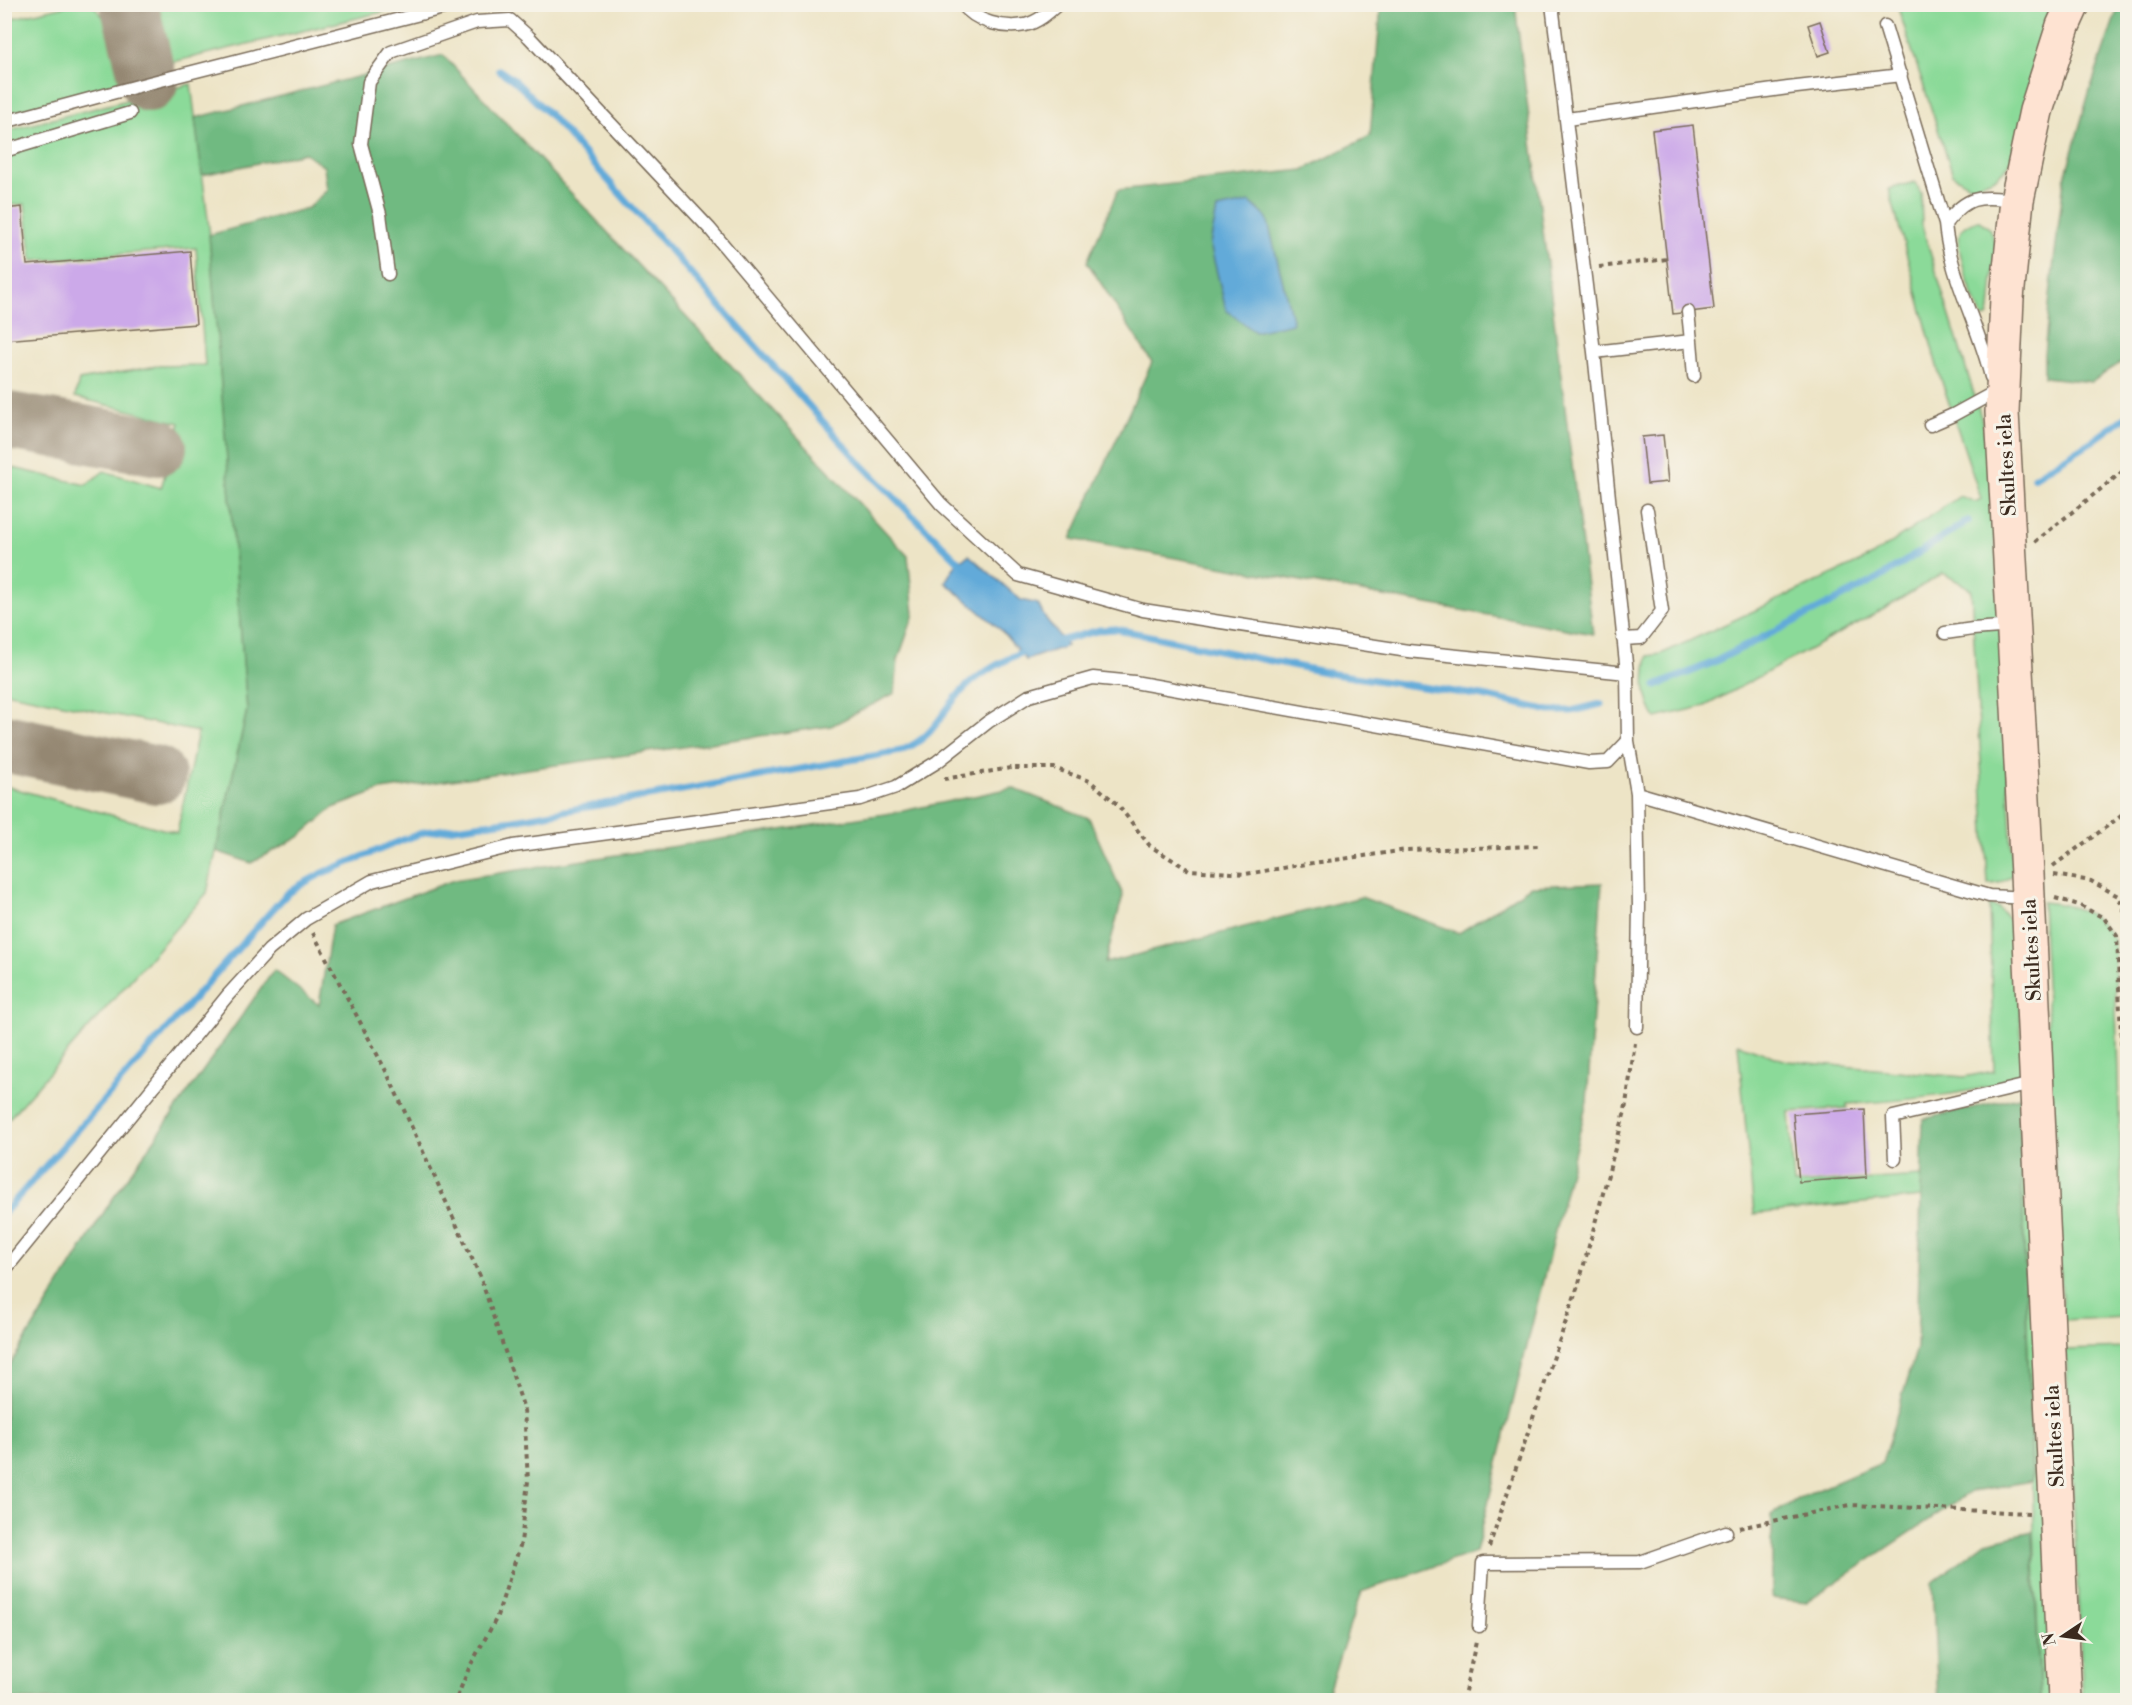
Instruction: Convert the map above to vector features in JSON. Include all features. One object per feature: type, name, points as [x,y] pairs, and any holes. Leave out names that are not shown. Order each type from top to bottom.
[{"type":"main road","name":"Skultes iela","points":[[2065,1701],[2037,1082],[2032,882],[1999,402],[2017,200],[2036,111],[2062,26],[2073,4]]},
{"type":"lane","points":[[4,122],[459,4]]},
{"type":"lane","points":[[962,4],[983,20],[1004,26],[1025,25],[1045,16],[1058,4]]},
{"type":"lane","points":[[1552,4],[1568,119],[1594,352],[1627,673],[1628,741],[1637,793],[1639,906],[1637,1027]]},
{"type":"lane","points":[[388,274],[380,214],[361,144],[369,82],[390,52],[477,22],[510,20],[529,37],[710,229],[941,504],[1018,575],[1143,610],[1408,651],[1627,673]]},
{"type":"lane","points":[[1885,26],[1945,224],[1950,259],[1986,353],[1999,402],[1953,415],[1930,425]]},
{"type":"lane","points":[[1568,119],[1788,88],[1901,75]]},
{"type":"lane","points":[[4,151],[130,113]]},
{"type":"lane","points":[[1945,224],[1958,207],[1979,197],[2017,200]]},
{"type":"lane","points":[[1688,312],[1694,376]]},
{"type":"lane","points":[[1594,352],[1691,341]]},
{"type":"lane","points":[[1623,639],[1641,638],[1662,611],[1647,510]]},
{"type":"lane","points":[[1945,633],[2014,626]]},
{"type":"lane","points":[[4,1270],[228,995],[269,950],[306,919],[372,881],[513,846],[860,799],[896,787],[906,781],[937,762],[988,722],[1029,696],[1093,678],[1134,681],[1589,763],[1608,762],[1628,741]]},
{"type":"lane","points":[[1637,793],[1954,890],[1989,896],[2032,882]]},
{"type":"lane","points":[[1895,1159],[1893,1117],[2037,1082]]},
{"type":"lane","points":[[1479,1626],[1483,1563],[1640,1562],[1726,1532]]},
{"type":"path","points":[[1585,269],[1667,260]]},
{"type":"path","points":[[2011,562],[2127,467]]},
{"type":"path","points":[[942,779],[1011,768],[1054,768],[1090,781],[1117,804],[1150,846],[1189,870],[1246,874],[1407,850],[1538,846]]},
{"type":"path","points":[[2032,882],[2061,863],[2127,811]]},
{"type":"path","points":[[2032,882],[2091,881],[2118,896],[2127,921]]},
{"type":"path","points":[[2032,882],[2043,894],[2079,905],[2104,918],[2117,936],[2127,1215]]},
{"type":"path","points":[[306,919],[387,1073],[480,1276],[524,1409],[528,1481],[521,1543],[495,1619],[470,1666],[457,1697],[458,1701]]},
{"type":"path","points":[[2119,959],[2127,974]]},
{"type":"path","points":[[1483,1563],[1579,1283],[1625,1111],[1637,1027]]},
{"type":"path","points":[[1726,1532],[1748,1525],[1850,1505],[2057,1514]]},
{"type":"path","points":[[1463,1701],[1479,1626]]},
{"type":"green space","points":[[151,4],[412,5],[164,64]]},
{"type":"green space","points":[[69,5],[93,5],[106,20],[120,84],[5,114],[5,20]]},
{"type":"green space","points":[[1381,5],[1515,5],[1593,634],[1071,539],[1152,362],[1087,262],[1118,190],[1303,170],[1370,136]]},
{"type":"green space","points":[[1897,5],[2058,5],[2010,164],[1997,177],[1972,187],[1953,175]]},
{"type":"green space","points":[[2119,5],[2128,5],[2127,358],[2092,382],[2044,377],[2044,354],[2064,181],[2089,93]]},
{"type":"green space","points":[[443,55],[908,556],[914,614],[898,660],[895,693],[831,726],[381,790],[333,808],[299,837],[251,863],[216,851],[247,710],[209,235],[308,208],[327,190],[324,167],[305,153],[202,175],[195,118]]},
{"type":"green space","points":[[191,84],[209,227],[247,710],[207,893],[5,1123],[5,786],[177,833],[198,732],[5,692],[5,466],[86,485],[104,471],[161,488],[180,423],[75,397],[79,380],[157,366],[205,365],[196,248],[32,261],[25,204],[5,206],[5,131]]},
{"type":"green space","points":[[1915,182],[1921,193],[1922,226],[1981,417],[1991,462],[2013,874],[1995,884],[1988,884],[1971,589],[1943,573],[1884,609],[1705,706],[1656,718],[1649,703],[1646,688],[1648,656],[1661,654],[1872,556],[1960,496],[1975,502],[1981,499],[1938,370],[1889,189]]},
{"type":"green space","points":[[1978,220],[1989,228],[1996,245],[1990,309],[1988,317],[1984,318],[1966,276],[1959,240],[1963,228]]},
{"type":"green space","points":[[1012,788],[1089,818],[1123,895],[1105,963],[1361,897],[1459,933],[1531,886],[1602,883],[1587,1102],[1476,1552],[1361,1592],[1325,1700],[5,1700],[5,1373],[109,1204],[274,970],[319,1005],[332,925],[454,880],[898,812]]},
{"type":"green space","points":[[2042,902],[2083,911],[2100,922],[2114,939],[2125,1317],[2063,1320]]},
{"type":"green space","points":[[1989,905],[1999,908],[2014,926],[2024,1071],[2012,1079],[1968,1091],[1913,1099],[1847,1104],[1847,1108],[1789,1112],[1794,1184],[1922,1176],[1921,1197],[1754,1214],[1738,1044],[1787,1061],[1964,1077],[1994,1071]]},
{"type":"green space","points":[[2019,1097],[2026,1102],[2056,1700],[2040,1700]]},
{"type":"green space","points":[[2019,1097],[2032,1481],[1972,1491],[1807,1602],[1772,1598],[1772,1515],[1799,1498],[1882,1463],[1917,1348],[1923,1119]]},
{"type":"green space","points":[[2127,1348],[2127,1700],[2083,1700],[2066,1350]]},
{"type":"green space","points":[[2033,1531],[2040,1700],[1938,1700],[1932,1583],[1986,1542]]},
{"type":"water","points":[[1250,202],[1267,218],[1293,323],[1255,332],[1226,310],[1210,244],[1217,209]]},
{"type":"water","points":[[969,555],[1021,600],[1038,604],[1044,616],[1067,646],[1026,660],[1000,629],[945,582],[958,561]]},
{"type":"building","points":[[1820,21],[1830,52],[1818,56],[1808,25]]},
{"type":"building","points":[[1693,125],[1714,309],[1673,314],[1652,130]]},
{"type":"building","points":[[22,207],[27,265],[190,251],[196,324],[4,340],[4,209]]},
{"type":"building","points":[[1663,435],[1668,482],[1647,484],[1642,437]]},
{"type":"building","points":[[1864,1109],[1867,1177],[1799,1182],[1793,1114]]},
{"type":"waterway","points":[[499,70],[515,81],[549,114],[859,462],[964,567]]},
{"type":"waterway","points":[[2034,477],[2094,440],[2128,415]]},
{"type":"waterway","points":[[1656,686],[1712,663],[1878,579],[1968,521]]},
{"type":"waterway","points":[[1056,642],[1100,630],[1116,629],[1334,674],[1483,696],[1550,711],[1572,711],[1601,704]]},
{"type":"waterway","points":[[4,1213],[273,909],[287,894],[302,884],[323,873],[425,832],[514,820],[901,751],[928,733],[959,694],[973,681],[1028,650]]},
{"type":"taxiway","points":[[129,4],[149,83]]},
{"type":"taxiway","points":[[4,420],[158,447]]},
{"type":"taxiway","points":[[4,743],[157,775]]}]
